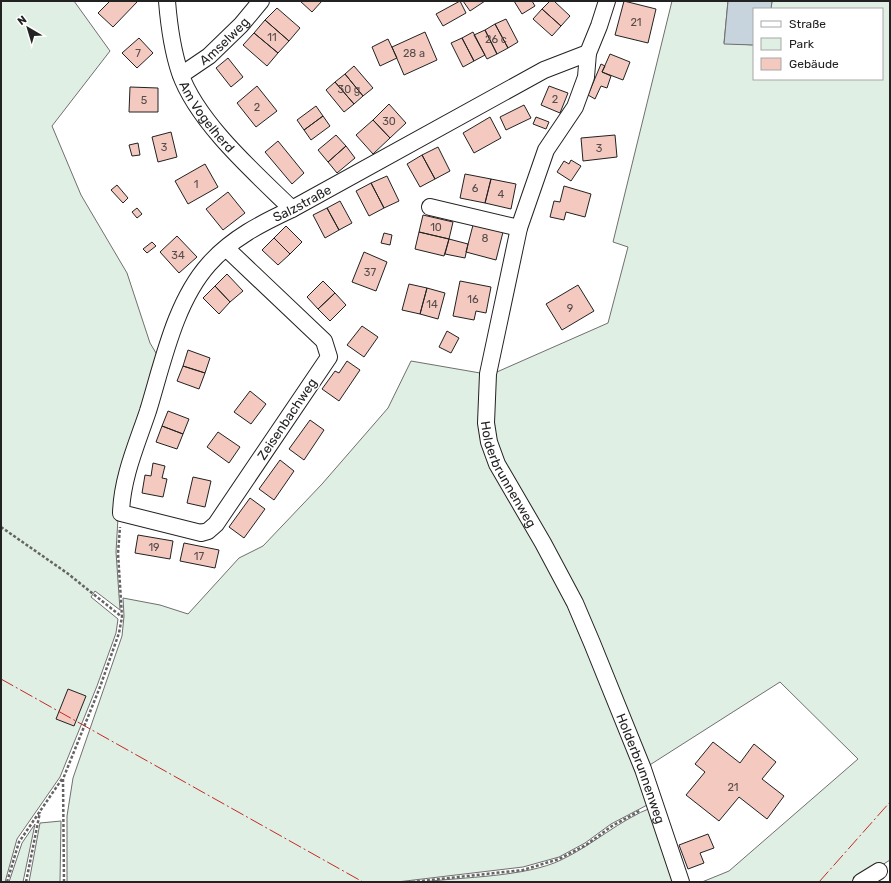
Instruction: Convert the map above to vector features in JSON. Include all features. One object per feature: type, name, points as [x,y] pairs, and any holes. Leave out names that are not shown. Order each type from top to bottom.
[{"type":"street","name":"Am Vogelherd","points":[[166,1],[171,40],[181,75],[203,116],[249,168],[292,209]]},
{"type":"street","name":"Amselweg","points":[[181,75],[209,56],[241,25],[261,1]]},
{"type":"street","points":[[588,53],[600,26],[607,1]]},
{"type":"street","name":"Salzstraße","points":[[121,513],[121,502],[132,454],[144,423],[180,310],[194,283],[210,263],[226,248],[256,226],[292,209],[544,70],[588,53]]},
{"type":"street","name":"Holderbrunnenweg","points":[[588,53],[586,77],[575,107],[546,150],[519,228],[488,374],[486,423],[489,442],[497,464],[543,543],[575,603],[644,769],[654,804],[681,882]]},
{"type":"street","points":[[430,207],[519,228]]},
{"type":"street","name":"Zeisenbachweg","points":[[121,513],[201,533],[208,531],[216,524],[329,357],[324,341],[226,248]]},
{"type":"street","points":[[861,882],[879,871]]},
{"type":"path","points":[[7,882],[19,842],[63,779],[100,687],[119,633],[122,617],[118,553],[121,513]]},
{"type":"path","points":[[1,527],[67,574],[122,617]]},
{"type":"path","points":[[63,779],[64,882]]},
{"type":"path","points":[[412,882],[523,870],[559,859],[586,845],[634,813],[654,804]]},
{"type":"path","points":[[26,882],[41,810]]},
{"type":"green space","points":[[1,1],[74,1],[110,51],[52,126],[81,195],[127,273],[150,343],[162,363],[119,501],[116,552],[120,610],[95,591],[91,597],[118,619],[116,633],[97,686],[60,777],[17,839],[5,882],[1,882]]},
{"type":"green space","points":[[672,1],[728,1],[724,43],[753,45],[753,80],[883,80],[883,8],[771,8],[772,1],[890,1],[890,860],[855,882],[702,882],[729,871],[858,759],[780,682],[645,768],[492,442],[490,375],[608,323],[628,247],[613,242]]},
{"type":"green space","points":[[411,361],[486,374],[484,423],[542,546],[651,803],[611,824],[585,843],[559,857],[523,867],[397,882],[67,882],[67,816],[73,778],[122,636],[124,616],[123,598],[160,605],[188,614],[239,558],[263,546],[322,484],[388,408]]},
{"type":"green space","points":[[653,807],[679,882],[423,882],[494,876],[547,866],[573,854],[617,826]]},
{"type":"green space","points":[[61,821],[60,882],[29,882],[40,823]]},
{"type":"green space","points":[[35,824],[23,882],[9,882],[22,843]]},
{"type":"shaded area","points":[[728,1],[772,1],[771,8],[753,8],[753,45],[724,44]]},
{"type":"building","points":[[110,1],[138,1],[113,27],[98,13]]},
{"type":"building","points":[[300,1],[322,1],[312,12]]},
{"type":"building","points":[[460,1],[466,13],[443,26],[436,14]]},
{"type":"building","points":[[463,1],[485,1],[470,11]]},
{"type":"building","points":[[514,1],[532,1],[535,6],[522,14]]},
{"type":"building","points":[[550,1],[554,1],[570,16],[561,26],[542,9]]},
{"type":"building","points":[[624,1],[656,9],[648,43],[615,35]]},
{"type":"building","points":[[277,8],[300,28],[289,41],[265,20]]},
{"type":"building","points":[[542,9],[561,26],[552,36],[533,19]]},
{"type":"building","points":[[506,19],[518,42],[508,48],[495,24]]},
{"type":"building","points":[[265,20],[289,41],[278,53],[254,33]]},
{"type":"building","points":[[495,24],[508,48],[497,54],[485,30]]},
{"type":"building","points":[[485,30],[497,54],[487,59],[474,35]]},
{"type":"building","points":[[425,32],[437,60],[404,75],[392,47]]},
{"type":"building","points":[[473,32],[485,55],[474,61],[462,38]]},
{"type":"building","points":[[254,33],[278,53],[267,66],[243,45]]},
{"type":"building","points":[[139,38],[153,53],[137,68],[122,53]]},
{"type":"building","points":[[462,38],[474,61],[463,67],[451,43]]},
{"type":"building","points":[[388,39],[397,58],[380,66],[372,47]]},
{"type":"building","points":[[610,54],[630,62],[623,80],[602,72]]},
{"type":"building","points":[[228,58],[243,77],[231,87],[216,68]]},
{"type":"building","points":[[601,64],[605,66],[602,72],[611,76],[607,88],[601,86],[595,99],[588,95]]},
{"type":"building","points":[[354,66],[373,88],[363,96],[345,74]]},
{"type":"building","points":[[345,74],[363,96],[354,104],[335,82]]},
{"type":"building","points":[[335,82],[354,104],[344,112],[326,90]]},
{"type":"building","points":[[257,86],[277,111],[256,127],[237,103]]},
{"type":"building","points":[[549,86],[568,93],[560,113],[541,105]]},
{"type":"building","points":[[130,87],[158,88],[158,112],[129,112]]},
{"type":"building","points":[[389,104],[406,123],[390,138],[373,120]]},
{"type":"building","points":[[524,105],[531,118],[506,130],[500,117]]},
{"type":"building","points":[[316,106],[323,116],[304,130],[297,120]]},
{"type":"building","points":[[323,116],[330,126],[311,140],[304,130]]},
{"type":"building","points":[[490,117],[501,138],[474,153],[463,133]]},
{"type":"building","points":[[536,117],[549,122],[546,129],[533,124]]},
{"type":"building","points":[[373,120],[390,138],[373,154],[356,135]]},
{"type":"building","points":[[171,132],[177,157],[158,162],[152,137]]},
{"type":"building","points":[[336,135],[346,146],[328,162],[318,150]]},
{"type":"building","points":[[615,135],[617,157],[583,161],[581,138]]},
{"type":"building","points":[[278,141],[304,173],[292,184],[265,152]]},
{"type":"building","points":[[138,143],[140,155],[132,156],[129,145]]},
{"type":"building","points":[[346,146],[355,158],[337,173],[328,162]]},
{"type":"building","points":[[438,147],[450,171],[435,179],[422,155]]},
{"type":"building","points":[[422,155],[435,179],[420,187],[407,164]]},
{"type":"building","points":[[571,160],[581,166],[571,181],[557,172],[564,161],[569,164]]},
{"type":"building","points":[[205,164],[218,187],[188,204],[175,181]]},
{"type":"building","points":[[465,174],[491,179],[485,203],[460,198]]},
{"type":"building","points":[[387,176],[399,201],[384,208],[371,183]]},
{"type":"building","points":[[491,179],[516,184],[511,209],[485,203]]},
{"type":"building","points":[[371,183],[384,208],[369,216],[356,191]]},
{"type":"building","points":[[117,185],[128,198],[123,203],[111,190]]},
{"type":"building","points":[[564,186],[591,194],[585,217],[566,212],[564,220],[550,217],[554,201],[560,202]]},
{"type":"building","points":[[228,192],[245,213],[223,230],[206,209]]},
{"type":"building","points":[[340,201],[352,223],[339,230],[327,208]]},
{"type":"building","points":[[137,208],[142,214],[137,218],[132,212]]},
{"type":"building","points":[[327,208],[339,230],[325,238],[313,215]]},
{"type":"building","points":[[423,215],[453,222],[449,239],[419,232]]},
{"type":"building","points":[[473,225],[503,232],[496,260],[466,252]]},
{"type":"building","points":[[286,226],[302,242],[290,254],[274,238]]},
{"type":"building","points":[[419,232],[449,239],[444,256],[415,249]]},
{"type":"building","points":[[384,233],[392,235],[390,245],[381,243]]},
{"type":"building","points":[[177,236],[197,257],[179,273],[160,252]]},
{"type":"building","points":[[274,238],[290,254],[278,265],[262,250]]},
{"type":"building","points":[[449,239],[468,244],[465,258],[445,254]]},
{"type":"building","points":[[152,242],[156,246],[147,253],[143,249]]},
{"type":"building","points":[[364,252],[387,262],[376,291],[352,282]]},
{"type":"building","points":[[227,274],[243,291],[230,302],[215,286]]},
{"type":"building","points":[[323,281],[335,293],[318,309],[307,297]]},
{"type":"building","points":[[460,281],[491,287],[486,313],[476,311],[474,320],[453,316]]},
{"type":"building","points":[[409,284],[427,288],[420,314],[402,310]]},
{"type":"building","points":[[578,285],[594,311],[562,330],[546,304]]},
{"type":"building","points":[[215,286],[230,302],[219,314],[203,298]]},
{"type":"building","points":[[427,288],[445,293],[438,319],[420,314]]},
{"type":"building","points":[[335,293],[346,305],[330,321],[318,309]]},
{"type":"building","points":[[362,326],[378,337],[364,357],[347,345]]},
{"type":"building","points":[[447,331],[459,338],[451,353],[439,347]]},
{"type":"building","points":[[188,350],[210,358],[205,373],[183,366]]},
{"type":"building","points":[[347,361],[360,370],[339,401],[322,389],[335,371],[339,373]]},
{"type":"building","points":[[183,366],[205,373],[199,389],[177,381]]},
{"type":"building","points":[[250,391],[266,404],[251,424],[234,412]]},
{"type":"building","points":[[168,411],[189,419],[183,434],[162,426]]},
{"type":"building","points":[[310,420],[324,430],[304,460],[289,449]]},
{"type":"building","points":[[162,426],[183,434],[177,449],[156,442]]},
{"type":"building","points":[[218,432],[240,447],[229,463],[207,447]]},
{"type":"building","points":[[280,460],[294,471],[274,500],[259,489]]},
{"type":"building","points":[[153,463],[165,466],[162,478],[167,479],[163,497],[142,493],[145,475],[151,476]]},
{"type":"building","points":[[193,477],[211,481],[205,507],[187,503]]},
{"type":"building","points":[[250,498],[265,509],[244,538],[229,527]]},
{"type":"building","points":[[138,535],[173,541],[170,559],[135,553]]},
{"type":"building","points":[[184,543],[219,550],[215,568],[180,561]]},
{"type":"building","points":[[68,689],[86,696],[74,726],[56,719]]},
{"type":"building","points":[[713,742],[740,763],[754,744],[776,762],[762,779],[784,796],[767,819],[739,797],[719,821],[686,795],[705,772],[695,764]]},
{"type":"building","points":[[708,834],[714,848],[700,853],[704,863],[688,869],[679,845]]},
{"type":"power","points":[[1,679],[363,882]]},
{"type":"power","points":[[819,882],[890,802]]}]
